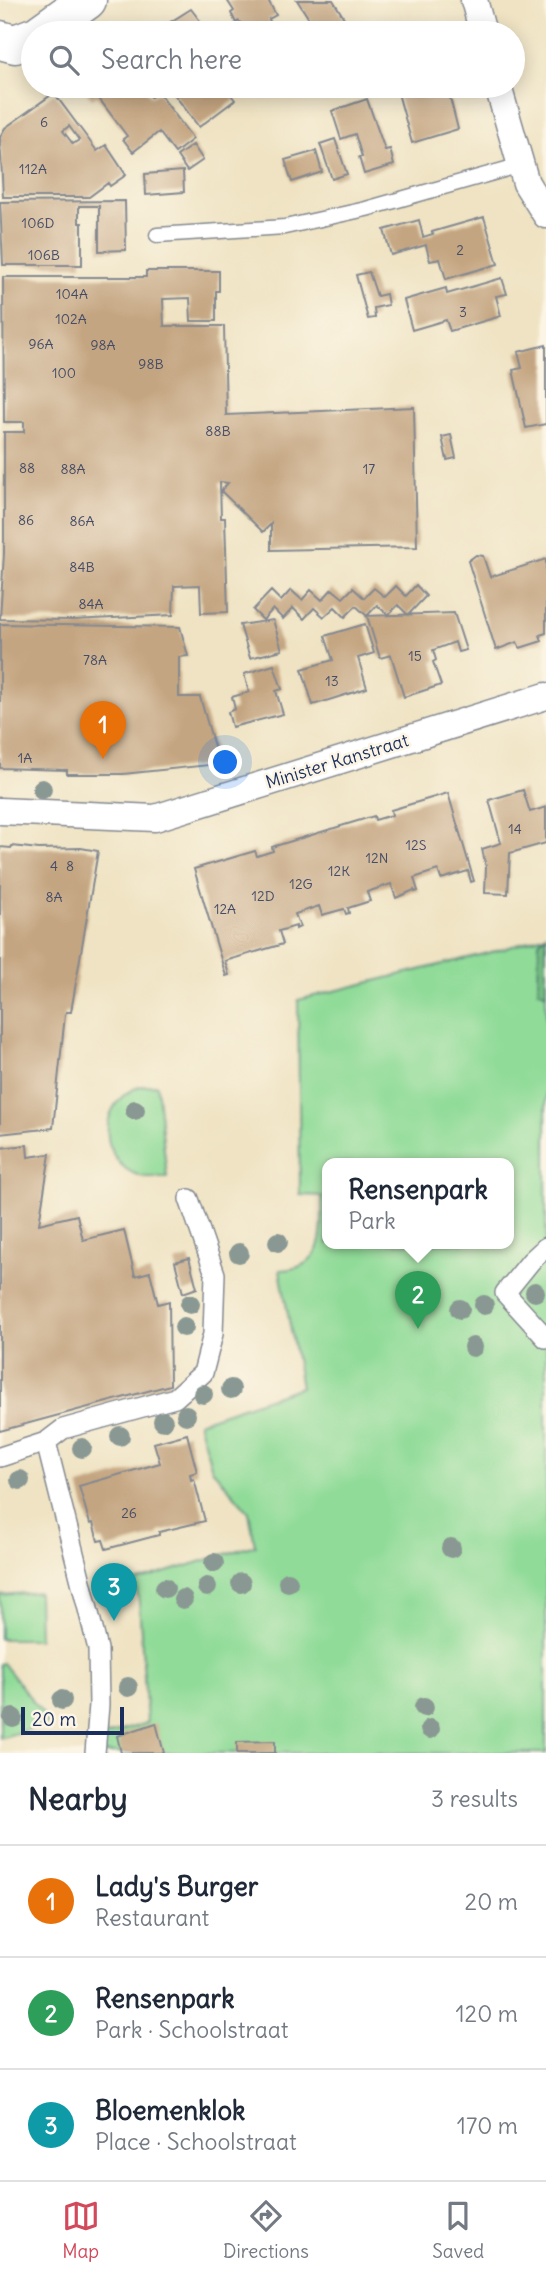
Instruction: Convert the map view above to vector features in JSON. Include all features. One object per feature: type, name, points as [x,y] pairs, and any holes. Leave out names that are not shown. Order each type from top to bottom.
[{"type":"main road","points":[[58,21],[87,0]]},
{"type":"main road","points":[[0,40],[15,44],[21,42]]},
{"type":"street","points":[[474,0],[480,21]]},
{"type":"street","points":[[501,98],[526,183],[546,215]]},
{"type":"street","name":"Minister Kanstraat","points":[[0,811],[155,818],[546,695]]},
{"type":"street","points":[[0,1457],[46,1442],[64,1429],[174,1398],[203,1373],[213,1334],[215,1274],[189,1199]]},
{"type":"street","points":[[546,1247],[505,1293],[546,1338]]},
{"type":"street","points":[[46,1442],[98,1649],[99,1705],[95,1753]]},
{"type":"lane","points":[[158,235],[285,227],[366,209],[521,165]]},
{"type":"green space","points":[[546,934],[546,994],[538,990],[539,942]]},
{"type":"green space","points":[[546,935],[546,1753],[101,1753],[101,1737],[147,1723],[139,1602],[135,1582],[255,1545],[249,1512],[212,1469],[198,1422],[301,1387],[280,1270],[295,1268],[314,1255],[321,1234],[322,1209],[322,1249],[514,1249],[514,1158],[322,1158],[322,1196],[300,1195],[298,1000],[504,949]]},
{"type":"green space","points":[[157,1085],[167,1177],[143,1177],[126,1169],[116,1159],[110,1147],[109,1120],[114,1107],[123,1096],[138,1087]]},
{"type":"green space","points":[[38,1592],[39,1639],[0,1639],[0,1595]]},
{"type":"green space","points":[[3,1663],[50,1723],[0,1738],[0,1664]]},
{"type":"building","points":[[227,0],[268,0],[276,15],[270,21],[235,21],[231,13],[234,11]]},
{"type":"building","points":[[297,0],[333,0],[346,21],[310,21]]},
{"type":"building","points":[[191,9],[200,21],[172,21]]},
{"type":"building","points":[[47,98],[58,98],[97,151],[106,145],[126,175],[110,186],[108,183],[89,197],[3,197],[0,137],[5,128]],"holes":[[[69,126],[79,140],[73,144],[63,131]]]},
{"type":"building","points":[[98,98],[162,98],[193,139],[175,153],[159,132],[133,152],[123,139],[127,136]]},
{"type":"building","points":[[177,98],[233,98],[235,100],[199,127]]},
{"type":"building","points":[[399,98],[450,98],[458,129],[412,143]]},
{"type":"building","points":[[367,99],[385,150],[390,149],[394,165],[364,174],[355,134],[341,139],[332,111]]},
{"type":"building","points":[[335,139],[347,174],[332,179],[320,144]]},
{"type":"building","points":[[193,145],[203,160],[187,171],[177,156]]},
{"type":"building","points":[[316,151],[322,172],[292,182],[285,160]]},
{"type":"building","points":[[183,171],[184,192],[146,195],[145,174]]},
{"type":"building","points":[[125,201],[126,250],[99,251],[99,206],[79,206],[79,223],[82,223],[82,265],[3,265],[0,202]]},
{"type":"building","points":[[484,217],[498,264],[446,279],[440,259],[430,261],[426,245],[391,255],[384,230],[419,220],[423,237]]},
{"type":"building","points":[[146,271],[219,271],[216,321],[191,321],[190,298],[163,299],[164,326],[224,326],[226,415],[414,407],[417,547],[271,550],[271,524],[263,532],[221,491],[228,483],[220,482],[221,518],[225,518],[228,612],[201,613],[200,585],[174,586],[173,615],[73,620],[0,619],[4,553],[4,432],[24,432],[24,422],[4,422],[3,277],[146,277]]},
{"type":"building","points":[[369,272],[377,296],[386,294],[388,305],[374,308],[375,318],[368,319],[356,275]]},
{"type":"building","points":[[502,278],[507,294],[496,296],[501,316],[450,331],[446,320],[412,330],[404,300],[446,288],[447,294]]},
{"type":"building","points":[[546,345],[546,424],[526,428],[513,370],[522,368],[518,352]]},
{"type":"building","points":[[451,435],[456,458],[447,460],[442,437]]},
{"type":"building","points":[[476,555],[483,556],[490,577],[546,559],[546,633],[540,635],[542,641],[520,648],[517,642],[496,650],[468,561]]},
{"type":"building","points":[[416,585],[426,596],[408,615],[398,605],[388,615],[377,605],[367,616],[356,606],[345,617],[335,607],[324,617],[314,608],[304,619],[293,608],[283,619],[273,609],[263,620],[253,610],[271,591],[281,601],[291,590],[302,600],[311,590],[322,600],[332,589],[343,598],[353,588],[364,598],[374,588],[385,597],[396,586],[406,596]]},
{"type":"building","points":[[454,613],[466,650],[458,652],[455,642],[433,650],[436,660],[433,662],[441,685],[404,697],[391,655],[380,658],[367,616]]},
{"type":"building","points":[[273,620],[282,650],[250,658],[240,625]]},
{"type":"building","points":[[0,624],[180,627],[188,656],[179,657],[179,697],[200,697],[219,764],[123,774],[67,774],[67,770],[0,768]]},
{"type":"building","points":[[365,624],[374,653],[358,658],[367,688],[313,705],[302,669],[333,660],[325,636]]},
{"type":"building","points":[[274,665],[282,689],[276,691],[283,714],[232,727],[228,712],[235,709],[232,697],[249,692],[244,674]]},
{"type":"building","points":[[523,790],[530,812],[546,807],[546,843],[510,853],[508,894],[485,893],[486,867],[482,849],[501,843],[489,800]]},
{"type":"building","points":[[448,793],[474,881],[471,882],[468,871],[441,879],[438,870],[414,878],[418,891],[414,890],[396,898],[391,884],[367,892],[370,901],[348,908],[349,913],[346,914],[344,909],[322,915],[319,906],[295,914],[300,927],[279,931],[283,944],[225,961],[229,975],[226,976],[194,869],[255,851],[257,856],[273,851],[272,847],[374,816],[375,820],[392,815],[391,810]]},
{"type":"building","points":[[0,847],[98,851],[71,1012],[66,1012],[65,1015],[53,1128],[0,1134]]},
{"type":"building","points":[[27,1145],[28,1157],[50,1154],[39,1224],[77,1215],[83,1240],[124,1230],[135,1276],[150,1272],[158,1304],[169,1301],[170,1385],[0,1431],[0,1148]]},
{"type":"building","points":[[189,1258],[197,1288],[183,1293],[175,1262]]},
{"type":"building","points":[[187,1434],[197,1472],[190,1474],[191,1480],[194,1479],[205,1521],[106,1549],[103,1540],[98,1541],[93,1523],[90,1524],[79,1486],[160,1463],[154,1443]]},
{"type":"building","points":[[156,1723],[164,1753],[121,1753],[117,1736]]},
{"type":"building","points":[[275,1741],[275,1753],[237,1753],[237,1742]]},
{"type":"place","name":"Lady's Burger","points":[[103,759]]},
{"type":"place","name":"Rensenpark","points":[[418,1329]]},
{"type":"place","name":"Bloemenklok","points":[[114,1621]]}]
